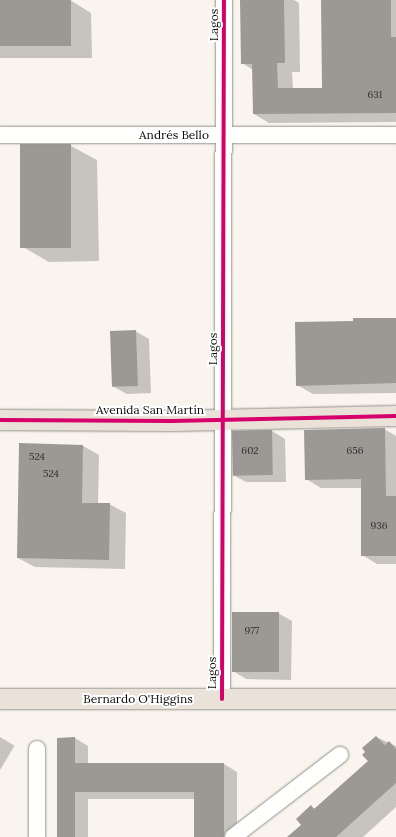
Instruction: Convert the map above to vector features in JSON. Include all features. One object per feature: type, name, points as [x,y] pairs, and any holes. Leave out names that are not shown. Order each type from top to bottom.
[{"type":"main road","name":"Avenida San Martín","points":[[0,420],[223,420],[396,416]]},
{"type":"main road","name":"Bernardo O'Higgins","points":[[0,699],[396,699]]},
{"type":"street","name":"Lagos","points":[[222,699],[224,0]]},
{"type":"street","name":"Andrés Bello","points":[[0,135],[396,135]]},
{"type":"street","points":[[37,749],[37,837]]},
{"type":"street","points":[[233,837],[340,756]]},
{"type":"building","points":[[0,0],[71,0],[71,46],[0,46]]},
{"type":"building","points":[[240,0],[284,0],[285,63],[277,63],[278,88],[322,88],[321,0],[391,0],[391,37],[396,37],[396,113],[253,114],[252,64],[241,64]]},
{"type":"building","points":[[20,144],[71,144],[71,248],[20,248]]},
{"type":"building","points":[[353,318],[396,318],[396,383],[296,386],[295,322],[353,321]]},
{"type":"building","points":[[136,330],[138,386],[112,387],[110,331]]},
{"type":"building","points":[[385,428],[386,496],[396,496],[396,556],[361,556],[361,479],[305,480],[304,430]]},
{"type":"building","points":[[272,430],[273,475],[233,476],[232,431]]},
{"type":"building","points":[[19,443],[83,445],[82,503],[110,503],[109,560],[17,558]]},
{"type":"building","points":[[232,612],[279,612],[279,672],[232,672]]},
{"type":"building","points":[[376,736],[385,745],[389,741],[396,749],[396,783],[336,837],[287,837],[301,825],[296,819],[311,805],[314,809],[368,761],[362,755],[365,752],[362,748]]},
{"type":"building","points":[[75,737],[75,763],[224,763],[224,837],[194,837],[194,792],[75,792],[75,837],[57,837],[57,738]]},
{"type":"cycle path","points":[[222,699],[224,0]]},
{"type":"cycle path","points":[[0,420],[172,421],[396,416]]}]
